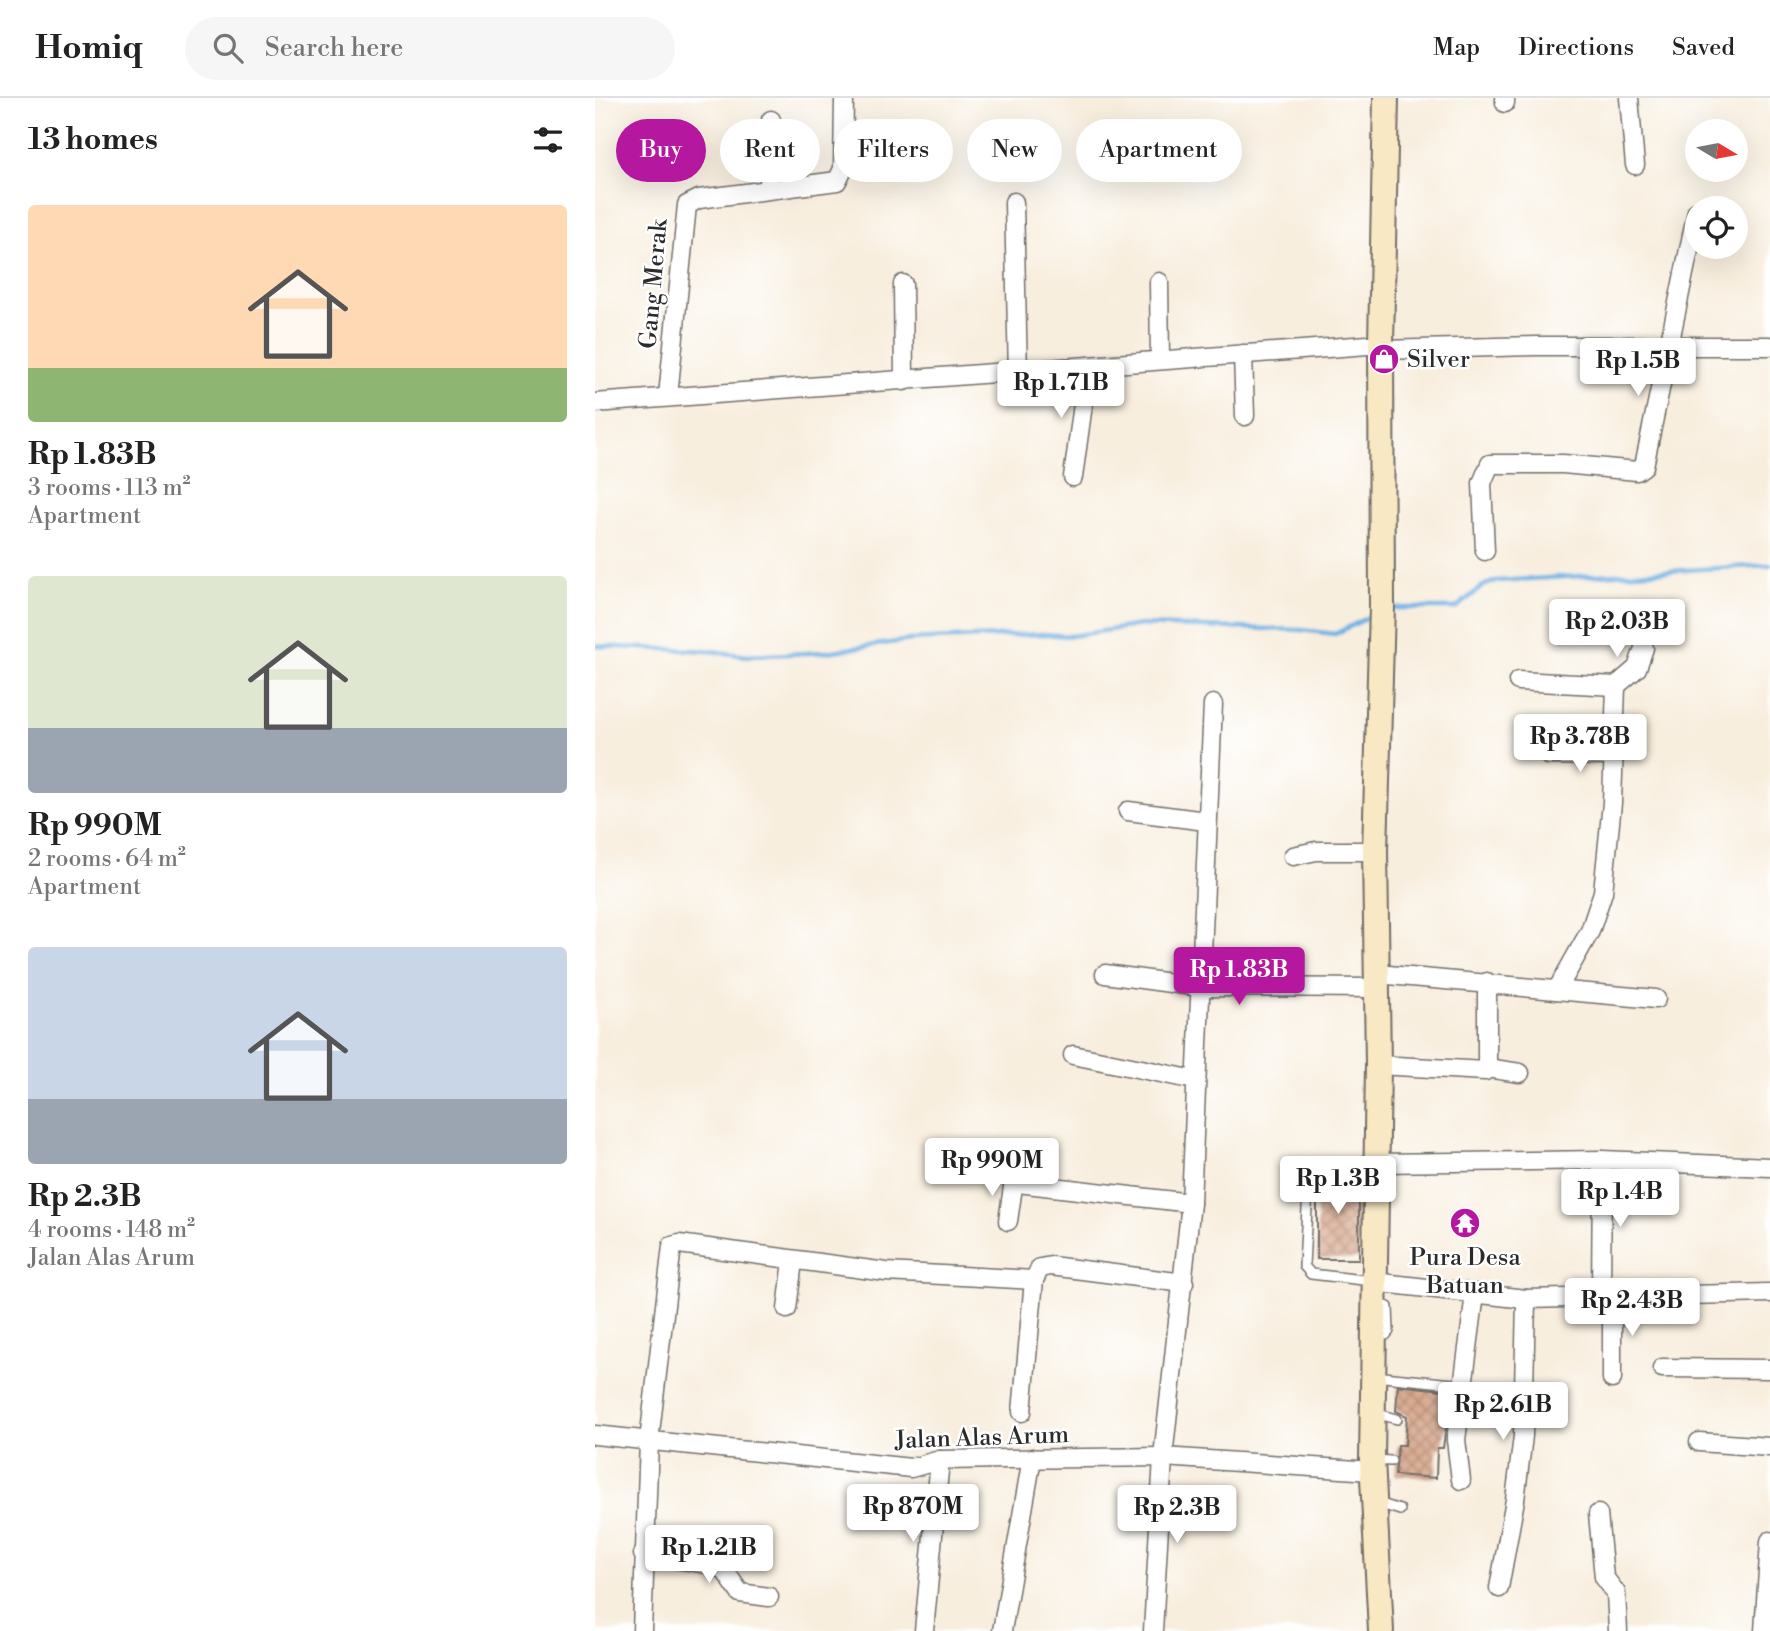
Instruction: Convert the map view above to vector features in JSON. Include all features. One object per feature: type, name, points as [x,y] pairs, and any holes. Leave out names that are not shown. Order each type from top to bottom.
[{"type":"main road","points":[[1381,1631],[1373,1501],[1378,1464],[1372,1412],[1378,1065],[1375,851],[1382,607],[1381,347],[1387,98]]},
{"type":"street","name":"Gang Merak","points":[[667,396],[687,205],[699,198],[839,179],[843,161],[844,98]]},
{"type":"street","points":[[1629,98],[1636,165]]},
{"type":"street","points":[[769,182],[769,188]]},
{"type":"street","points":[[1014,202],[1019,374]]},
{"type":"street","points":[[1485,551],[1482,483],[1490,464],[1563,464],[1637,471],[1644,466],[1687,259]]},
{"type":"street","points":[[1159,282],[1160,360]]},
{"type":"street","points":[[903,284],[904,381]]},
{"type":"street","points":[[595,403],[1019,374],[1243,354],[1381,347],[1770,346]]},
{"type":"street","points":[[1243,354],[1245,416]]},
{"type":"street","points":[[1073,477],[1088,368]]},
{"type":"street","points":[[1518,681],[1616,686],[1637,668],[1644,649]]},
{"type":"street","points":[[1557,990],[1590,931],[1603,892],[1614,756],[1616,686]]},
{"type":"street","points":[[1153,1631],[1163,1457],[1191,1203],[1213,704]]},
{"type":"street","points":[[1548,755],[1614,756]]},
{"type":"street","points":[[1128,811],[1206,821]]},
{"type":"street","points":[[1293,856],[1316,851],[1375,851]]},
{"type":"street","points":[[1105,974],[1200,987],[1377,981],[1487,982],[1657,999]]},
{"type":"street","points":[[1487,982],[1487,1068]]},
{"type":"street","points":[[1073,1055],[1195,1080]]},
{"type":"street","points":[[1378,1065],[1487,1068],[1520,1073]]},
{"type":"street","points":[[1377,1163],[1602,1160],[1770,1167]]},
{"type":"street","points":[[1602,1160],[1612,1379]]},
{"type":"street","points":[[950,1169],[1007,1174],[1018,1183],[1191,1203]]},
{"type":"street","points":[[1008,1221],[1014,1180]]},
{"type":"street","points":[[642,1631],[649,1441],[673,1245],[886,1272],[1034,1279]]},
{"type":"street","points":[[787,1309],[793,1261]]},
{"type":"street","points":[[1022,1412],[1034,1279],[1035,1274],[1046,1265],[1184,1283]]},
{"type":"street","points":[[1373,1291],[1475,1294],[1526,1299],[1770,1293]]},
{"type":"street","points":[[1461,1480],[1456,1440],[1475,1294]]},
{"type":"street","points":[[1499,1588],[1523,1436],[1526,1299]]},
{"type":"street","points":[[1663,1368],[1770,1369]]},
{"type":"street","name":"Jalan Alas Arum","points":[[595,1435],[911,1468],[940,1460],[1032,1458],[1163,1457],[1378,1464]]},
{"type":"street","points":[[1699,1442],[1770,1447]]},
{"type":"street","points":[[1002,1631],[1032,1458]]},
{"type":"street","points":[[924,1631],[940,1460]]},
{"type":"street","points":[[1598,1514],[1604,1577],[1616,1592],[1618,1631]]},
{"type":"street","points":[[1764,1631],[1770,1541]]},
{"type":"street","points":[[643,1554],[713,1565],[725,1571],[740,1593],[769,1597]]},
{"type":"lane","points":[[1373,1291],[1311,1274],[1304,1266],[1309,1169],[1377,1163]]},
{"type":"lane","points":[[1373,1376],[1463,1385]]},
{"type":"lane","points":[[1372,1412],[1397,1419]]},
{"type":"lane","points":[[1373,1501],[1400,1510]]},
{"type":"building","points":[[1359,1173],[1359,1259],[1317,1259],[1317,1175]]},
{"type":"building","points":[[1398,1385],[1451,1391],[1443,1448],[1437,1448],[1436,1478],[1395,1475],[1398,1445],[1405,1445],[1407,1416],[1396,1411]]},
{"type":"waterway","points":[[1389,608],[1456,608],[1483,586],[1496,581],[1770,565]]},
{"type":"waterway","points":[[595,646],[711,651],[748,656],[826,652],[911,640],[1042,634],[1071,636],[1141,625],[1301,630],[1335,634],[1375,614]]},
{"type":"place","name":"Silver","points":[[1384,359]]},
{"type":"place","name":"Pura Desa Batuan","points":[[1465,1223]]}]
